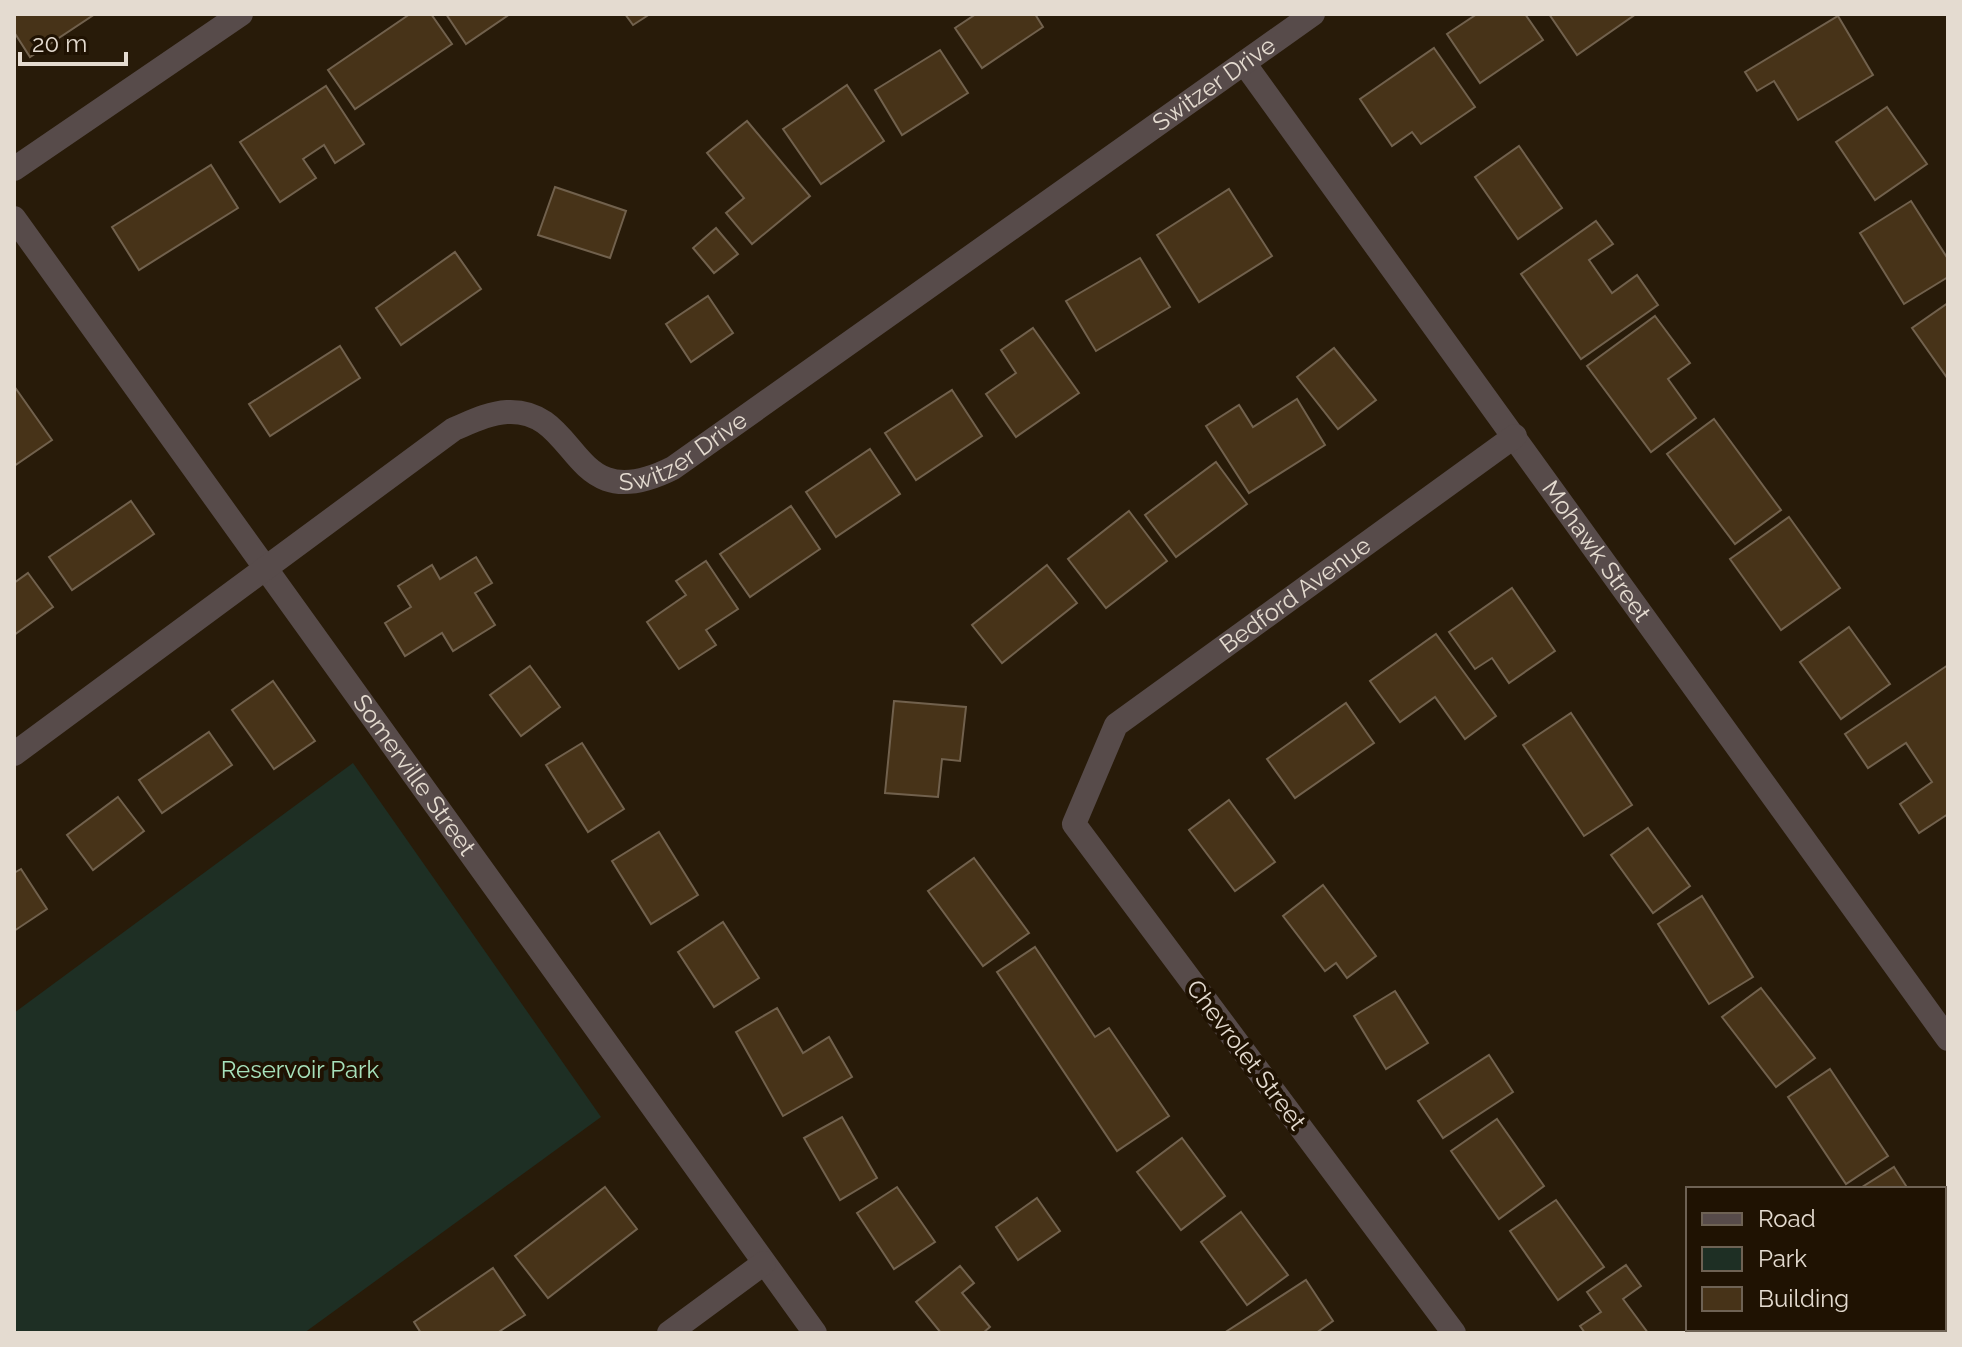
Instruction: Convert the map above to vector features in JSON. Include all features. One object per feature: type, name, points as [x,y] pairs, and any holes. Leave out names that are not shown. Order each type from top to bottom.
[{"type":"street","points":[[14,169],[241,14]]},
{"type":"street","name":"Switzer Drive","points":[[14,754],[454,429],[507,412],[540,418],[552,427],[580,463],[605,480],[640,481],[673,468],[1313,14]]},
{"type":"street","name":"Mohawk Street","points":[[1244,63],[1948,1039]]},
{"type":"street","name":"Somerville Street","points":[[14,218],[815,1333]]},
{"type":"street","name":"Bedford Avenue","points":[[1097,770],[1116,725],[1515,436]]},
{"type":"street","name":"Chevrolet Street","points":[[1097,770],[1074,824],[1454,1333]]},
{"type":"street","points":[[669,1333],[764,1263]]},
{"type":"green space","name":"Reservoir Park","points":[[353,763],[601,1117],[304,1333],[14,1333],[14,1013]]},
{"type":"building","points":[[14,14],[95,14],[30,57],[14,32]]},
{"type":"building","points":[[410,14],[431,14],[452,44],[355,109],[328,70]]},
{"type":"building","points":[[446,14],[510,14],[466,44]]},
{"type":"building","points":[[625,14],[650,14],[633,25]]},
{"type":"building","points":[[976,14],[1035,14],[1043,27],[982,68],[955,28]]},
{"type":"building","points":[[1477,14],[1525,14],[1543,40],[1480,83],[1447,34]]},
{"type":"building","points":[[1549,14],[1636,14],[1577,55]]},
{"type":"building","points":[[1838,16],[1873,75],[1798,120],[1774,81],[1757,91],[1745,72]]},
{"type":"building","points":[[1434,48],[1475,107],[1421,144],[1412,132],[1392,146],[1360,99]]},
{"type":"building","points":[[940,50],[968,93],[902,135],[875,90]]},
{"type":"building","points":[[847,85],[884,141],[821,184],[783,129]]},
{"type":"building","points":[[326,86],[364,144],[335,163],[324,145],[303,159],[316,178],[280,202],[240,142]]},
{"type":"building","points":[[1887,107],[1927,164],[1875,200],[1836,142]]},
{"type":"building","points":[[747,121],[810,196],[752,244],[726,213],[744,198],[707,153]]},
{"type":"building","points":[[1519,146],[1562,208],[1518,239],[1475,177]]},
{"type":"building","points":[[211,165],[238,208],[139,270],[112,227]]},
{"type":"building","points":[[555,187],[626,211],[610,258],[538,235]]},
{"type":"building","points":[[1229,189],[1272,256],[1199,302],[1157,235]]},
{"type":"building","points":[[1911,201],[1948,259],[1948,277],[1904,304],[1860,233]]},
{"type":"building","points":[[1596,221],[1613,244],[1589,260],[1612,293],[1637,275],[1658,305],[1581,359],[1521,274]]},
{"type":"building","points":[[716,228],[738,254],[714,273],[693,248]]},
{"type":"building","points":[[455,252],[481,289],[401,345],[376,308]]},
{"type":"building","points":[[1140,258],[1170,307],[1096,351],[1066,301]]},
{"type":"building","points":[[708,296],[733,333],[691,362],[666,324]]},
{"type":"building","points":[[1948,303],[1948,379],[1912,328]]},
{"type":"building","points":[[1655,316],[1690,363],[1668,379],[1696,418],[1651,452],[1587,366]]},
{"type":"building","points":[[1033,328],[1079,393],[1016,437],[986,394],[1016,373],[1001,350]]},
{"type":"building","points":[[340,346],[360,378],[270,436],[249,404]]},
{"type":"building","points":[[1334,348],[1376,400],[1338,429],[1297,377]]},
{"type":"building","points":[[14,386],[52,440],[14,466]]},
{"type":"building","points":[[952,390],[982,436],[916,480],[885,433]]},
{"type":"building","points":[[1297,399],[1325,445],[1249,493],[1206,426],[1239,405],[1253,427]]},
{"type":"building","points":[[1714,419],[1781,510],[1735,544],[1667,454]]},
{"type":"building","points":[[870,449],[900,494],[836,537],[806,492]]},
{"type":"building","points":[[1216,462],[1247,504],[1176,557],[1145,515]]},
{"type":"building","points":[[131,501],[154,534],[72,590],[49,557]]},
{"type":"building","points":[[791,506],[820,549],[750,597],[720,554]]},
{"type":"building","points":[[1129,511],[1167,561],[1106,608],[1068,559]]},
{"type":"building","points":[[1789,517],[1840,588],[1781,630],[1730,559]]},
{"type":"building","points":[[476,557],[492,583],[475,593],[495,625],[453,651],[442,633],[405,656],[385,623],[411,607],[398,586],[432,565],[440,579]]},
{"type":"building","points":[[706,561],[738,609],[706,630],[716,645],[679,669],[647,622],[686,595],[676,581]]},
{"type":"building","points":[[1047,565],[1077,603],[1002,663],[972,625]]},
{"type":"building","points":[[28,573],[53,607],[14,635],[14,583]]},
{"type":"building","points":[[1512,588],[1555,651],[1509,683],[1492,658],[1475,669],[1449,632]]},
{"type":"building","points":[[1849,627],[1890,684],[1841,719],[1800,662]]},
{"type":"building","points":[[1436,634],[1496,716],[1465,739],[1435,697],[1400,722],[1370,681]]},
{"type":"building","points":[[1948,665],[1948,814],[1919,833],[1900,804],[1932,782],[1906,743],[1868,768],[1845,734]]},
{"type":"building","points":[[530,666],[560,707],[521,736],[490,695]]},
{"type":"building","points":[[273,681],[315,741],[274,769],[232,710]]},
{"type":"building","points":[[894,701],[966,707],[960,761],[942,759],[938,797],[885,793]]},
{"type":"building","points":[[1346,703],[1374,743],[1295,798],[1267,759]]},
{"type":"building","points":[[1571,713],[1632,805],[1584,836],[1523,745]]},
{"type":"building","points":[[209,732],[232,765],[162,813],[139,780]]},
{"type":"building","points":[[582,743],[624,809],[588,832],[546,765]]},
{"type":"building","points":[[118,797],[144,831],[93,870],[67,835]]},
{"type":"building","points":[[1229,800],[1275,862],[1235,891],[1189,830]]},
{"type":"building","points":[[1648,828],[1690,886],[1653,913],[1611,855]]},
{"type":"building","points":[[659,832],[698,895],[651,924],[612,861]]},
{"type":"building","points":[[974,858],[1029,933],[983,966],[928,891]]},
{"type":"building","points":[[21,869],[47,909],[14,931],[14,873]]},
{"type":"building","points":[[1323,885],[1376,956],[1347,978],[1336,963],[1325,971],[1283,916]]},
{"type":"building","points":[[1702,896],[1753,977],[1709,1004],[1658,924]]},
{"type":"building","points":[[723,922],[759,978],[714,1007],[678,952]]},
{"type":"building","points":[[1035,947],[1095,1037],[1109,1028],[1169,1116],[1117,1151],[997,972]]},
{"type":"building","points":[[1761,988],[1815,1058],[1776,1087],[1722,1017]]},
{"type":"building","points":[[1395,991],[1428,1043],[1386,1069],[1354,1016]]},
{"type":"building","points":[[777,1008],[803,1053],[829,1037],[852,1077],[783,1116],[736,1032]]},
{"type":"building","points":[[1489,1055],[1513,1092],[1443,1138],[1418,1101]]},
{"type":"building","points":[[1830,1069],[1888,1156],[1846,1184],[1788,1097]]},
{"type":"building","points":[[842,1117],[877,1178],[840,1200],[804,1138]]},
{"type":"building","points":[[1497,1119],[1544,1186],[1499,1219],[1451,1151]]},
{"type":"building","points":[[1182,1138],[1225,1196],[1181,1230],[1137,1172]]},
{"type":"building","points":[[1894,1167],[1907,1187],[1862,1187]]},
{"type":"building","points":[[605,1187],[637,1229],[548,1298],[515,1256]]},
{"type":"building","points":[[897,1187],[935,1242],[894,1269],[857,1213]]},
{"type":"building","points":[[1037,1198],[1060,1231],[1018,1260],[996,1227]]},
{"type":"building","points":[[1556,1200],[1604,1267],[1558,1300],[1510,1231]]},
{"type":"building","points":[[1241,1212],[1288,1275],[1247,1305],[1201,1242]]},
{"type":"building","points":[[1626,1265],[1641,1286],[1623,1299],[1648,1333],[1585,1333],[1580,1326],[1601,1312],[1587,1292]]},
{"type":"building","points":[[960,1266],[974,1283],[962,1293],[990,1327],[983,1333],[941,1333],[916,1302]]},
{"type":"building","points":[[493,1268],[525,1315],[497,1333],[421,1333],[414,1322]]},
{"type":"building","points":[[1948,1268],[1948,1329],[1946,1326]]},
{"type":"building","points":[[1306,1280],[1333,1321],[1316,1333],[1224,1333]]}]
